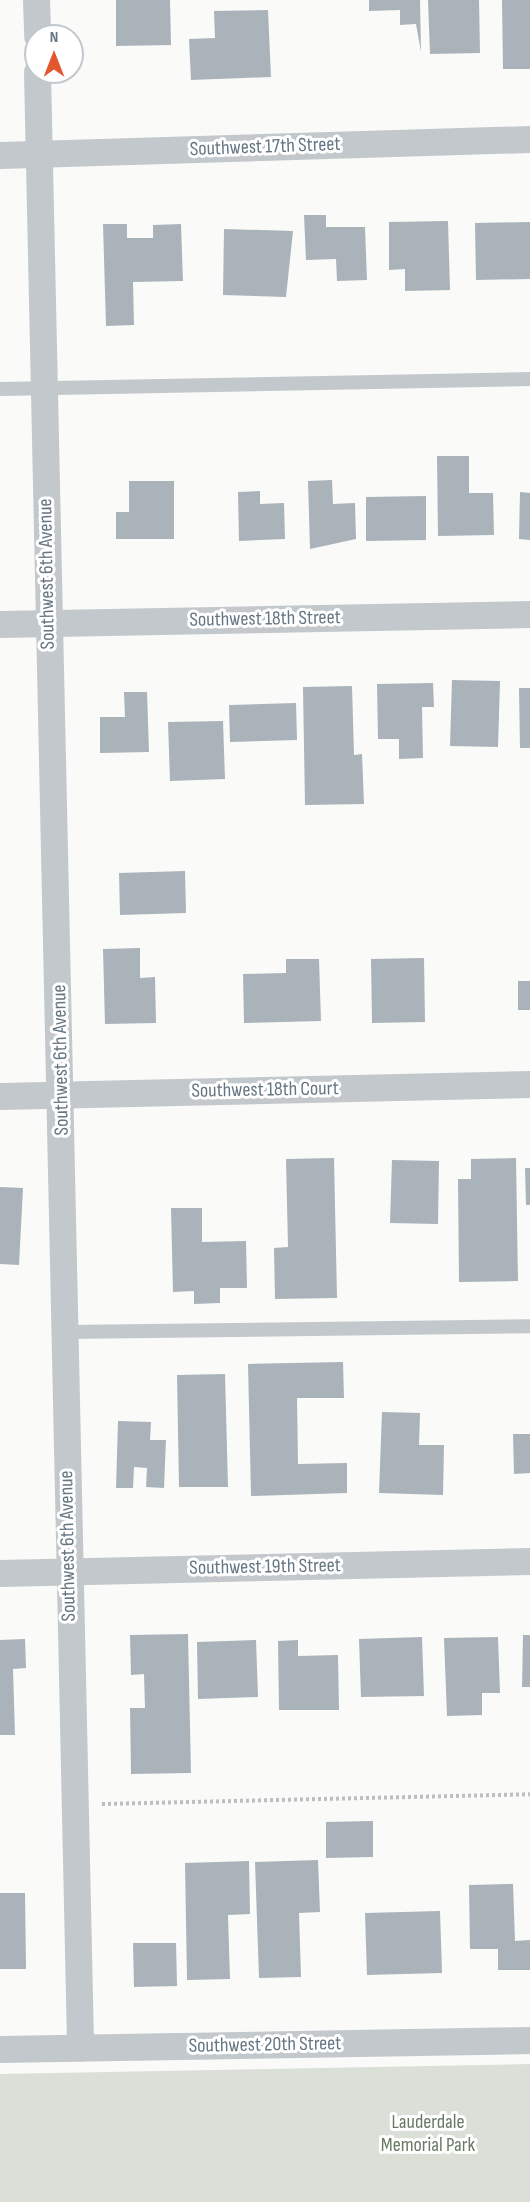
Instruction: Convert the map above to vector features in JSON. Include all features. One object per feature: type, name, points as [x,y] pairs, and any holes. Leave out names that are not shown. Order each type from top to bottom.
[{"type":"street","points":[[36,0],[37,24]]},
{"type":"street","name":"Southwest 6th Avenue","points":[[37,84],[47,622],[63,1095],[68,1571],[80,2048]]},
{"type":"street","name":"Southwest 17th Street","points":[[0,154],[530,139]]},
{"type":"street","name":"Southwest 18th Street","points":[[0,624],[530,614]]},
{"type":"street","name":"Southwest 18th Court","points":[[0,1096],[530,1084]]},
{"type":"street","name":"Southwest 19th Street","points":[[0,1573],[530,1561]]},
{"type":"street","name":"Southwest 20th Street","points":[[0,2049],[530,2040]]},
{"type":"lane","points":[[0,389],[530,379]]},
{"type":"lane","points":[[65,1332],[530,1326]]},
{"type":"path","points":[[74,1805],[530,1794]]},
{"type":"green space","name":"Lauderdale Memorial Park","points":[[530,2064],[530,2202],[0,2202],[0,2074]]},
{"type":"building","points":[[116,0],[170,0],[171,45],[116,46]]},
{"type":"building","points":[[369,0],[420,0],[421,52],[416,24],[400,25],[400,10],[369,11]]},
{"type":"building","points":[[428,0],[479,0],[480,53],[430,54]]},
{"type":"building","points":[[502,0],[530,0],[530,69],[503,69]]},
{"type":"building","points":[[268,10],[271,77],[191,80],[189,39],[215,38],[214,11]]},
{"type":"building","points":[[304,215],[326,215],[326,227],[365,227],[367,280],[337,281],[336,259],[306,260]]},
{"type":"building","points":[[448,221],[450,290],[405,291],[405,269],[389,270],[389,222]]},
{"type":"building","points":[[530,222],[530,279],[476,280],[475,223]]},
{"type":"building","points":[[103,224],[127,224],[127,238],[153,238],[153,225],[181,224],[183,281],[133,282],[134,325],[106,326]]},
{"type":"building","points":[[224,229],[293,231],[286,297],[223,295]]},
{"type":"building","points":[[437,456],[469,456],[469,493],[493,493],[494,535],[438,536]]},
{"type":"building","points":[[332,480],[333,504],[355,503],[356,539],[310,549],[308,481]]},
{"type":"building","points":[[129,481],[174,481],[174,539],[116,539],[116,512],[129,512]]},
{"type":"building","points":[[260,491],[260,504],[284,503],[285,539],[239,541],[238,492]]},
{"type":"building","points":[[520,492],[530,493],[530,540],[519,539]]},
{"type":"building","points":[[426,496],[426,540],[366,541],[366,497]]},
{"type":"building","points":[[452,680],[500,681],[498,747],[450,746]]},
{"type":"building","points":[[433,683],[434,707],[422,707],[423,758],[399,759],[399,739],[378,739],[377,684]]},
{"type":"building","points":[[352,686],[354,755],[362,754],[364,804],[305,805],[303,687]]},
{"type":"building","points":[[519,688],[530,688],[530,748],[520,748]]},
{"type":"building","points":[[124,692],[147,692],[149,752],[100,753],[100,717],[125,717]]},
{"type":"building","points":[[296,703],[297,740],[230,742],[229,705]]},
{"type":"building","points":[[223,721],[225,779],[170,781],[168,722]]},
{"type":"building","points":[[185,871],[186,913],[120,915],[119,873]]},
{"type":"building","points":[[140,948],[140,978],[155,977],[156,1023],[105,1024],[103,949]]},
{"type":"building","points":[[424,958],[425,1022],[372,1023],[371,959]]},
{"type":"building","points":[[286,959],[319,959],[321,1021],[244,1023],[243,974],[286,973]]},
{"type":"building","points":[[518,981],[530,981],[530,1010],[518,1010]]},
{"type":"building","points":[[334,1158],[337,1298],[275,1299],[274,1248],[288,1247],[286,1159]]},
{"type":"building","points":[[516,1158],[518,1281],[459,1282],[458,1179],[471,1179],[471,1159]]},
{"type":"building","points":[[392,1160],[439,1161],[438,1224],[390,1223]]},
{"type":"building","points":[[525,1168],[530,1168],[530,1205],[526,1205]]},
{"type":"building","points":[[0,1187],[23,1188],[19,1265],[0,1264]]},
{"type":"building","points":[[171,1208],[202,1208],[202,1242],[246,1241],[247,1288],[220,1288],[220,1303],[194,1304],[194,1291],[173,1292]]},
{"type":"building","points":[[343,1362],[344,1398],[297,1398],[298,1464],[347,1463],[347,1493],[251,1496],[248,1364]]},
{"type":"building","points":[[225,1374],[228,1487],[179,1487],[177,1375]]},
{"type":"building","points":[[382,1412],[420,1413],[419,1445],[444,1445],[443,1495],[379,1493]]},
{"type":"building","points":[[118,1421],[151,1422],[150,1440],[166,1440],[164,1488],[146,1487],[147,1468],[134,1467],[133,1488],[116,1488]]},
{"type":"building","points":[[513,1434],[530,1434],[530,1473],[514,1474]]},
{"type":"building","points":[[188,1634],[191,1773],[131,1774],[130,1708],[145,1708],[144,1674],[131,1675],[130,1635]]},
{"type":"building","points":[[523,1635],[530,1635],[530,1687],[522,1687]]},
{"type":"building","points":[[422,1637],[424,1696],[361,1697],[359,1639]]},
{"type":"building","points":[[498,1637],[500,1693],[482,1693],[482,1715],[447,1716],[444,1638]]},
{"type":"building","points":[[25,1639],[26,1668],[13,1669],[15,1735],[0,1735],[0,1640]]},
{"type":"building","points":[[256,1640],[258,1697],[198,1699],[197,1642]]},
{"type":"building","points":[[298,1640],[298,1656],[338,1655],[339,1710],[279,1710],[278,1641]]},
{"type":"building","points":[[373,1821],[373,1857],[326,1858],[326,1822]]},
{"type":"building","points":[[318,1860],[320,1912],[299,1913],[301,1977],[259,1978],[255,1862]]},
{"type":"building","points":[[249,1861],[250,1914],[228,1915],[230,1979],[187,1980],[185,1863]]},
{"type":"building","points":[[513,1884],[515,1941],[530,1940],[530,1970],[498,1970],[498,1949],[470,1949],[469,1885]]},
{"type":"building","points":[[0,1893],[25,1893],[26,1969],[0,1969]]},
{"type":"building","points":[[440,1911],[442,1973],[367,1975],[365,1913]]},
{"type":"building","points":[[133,1943],[176,1943],[177,1986],[134,1987]]}]
